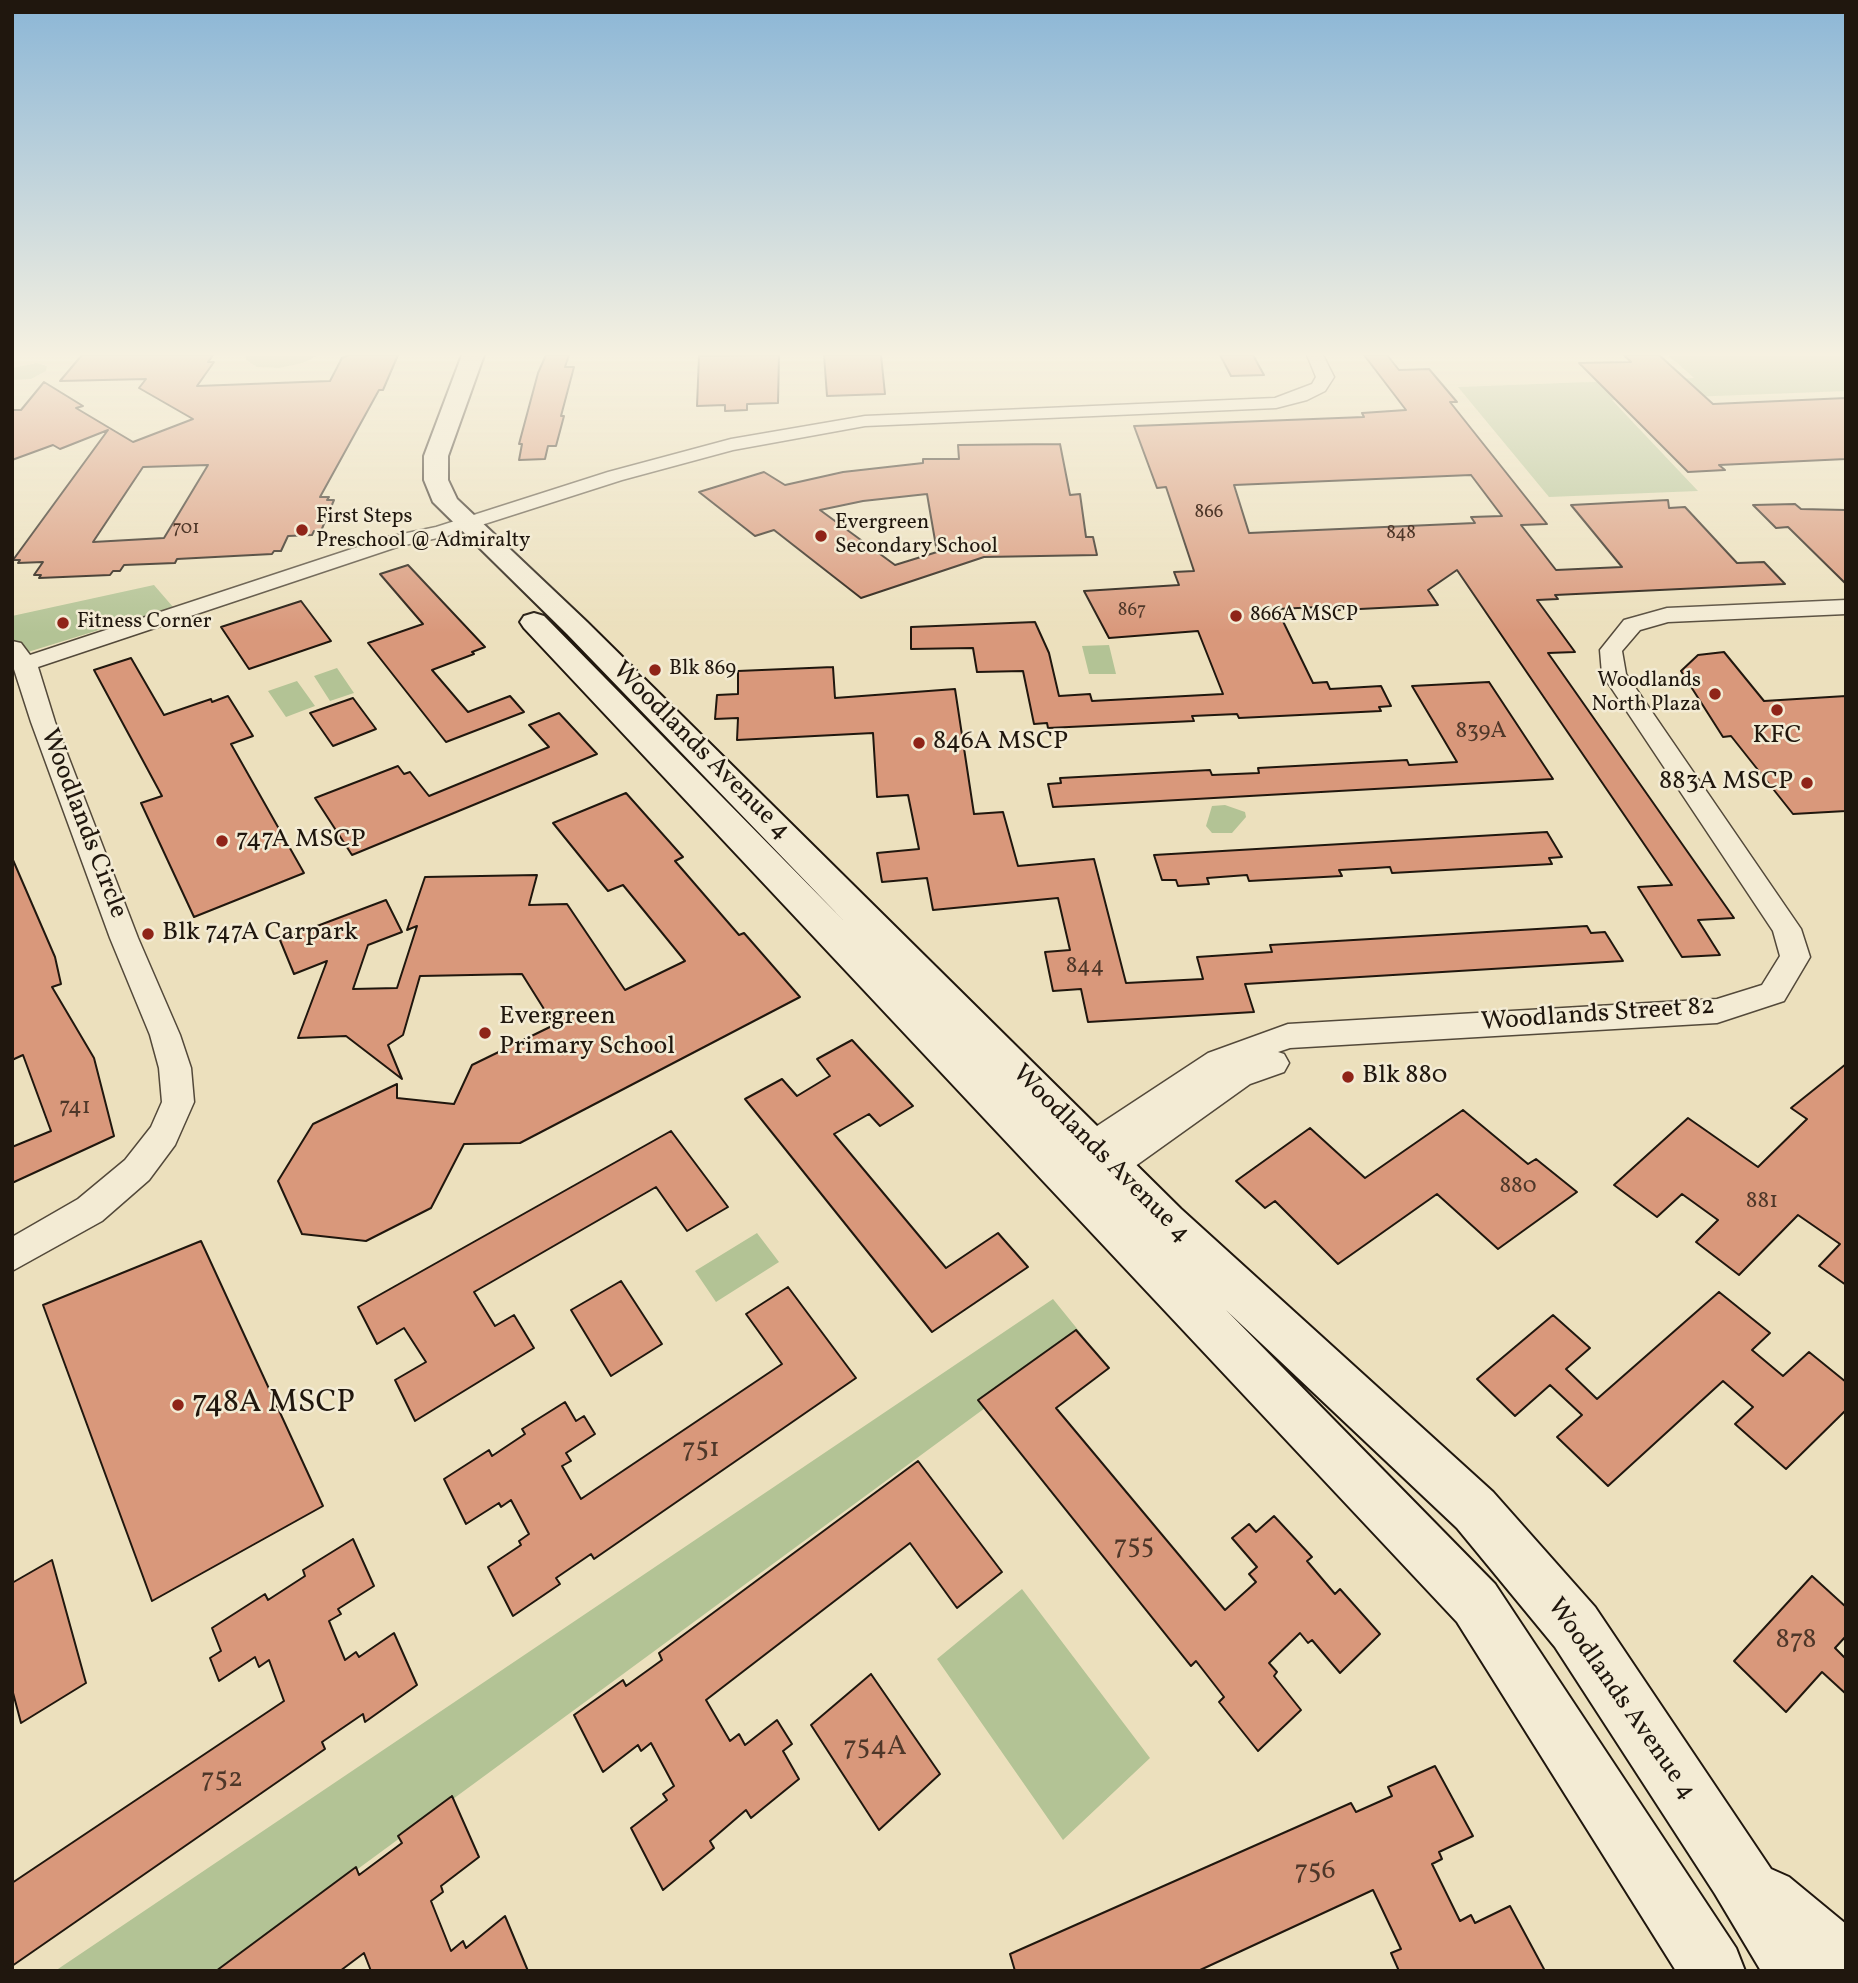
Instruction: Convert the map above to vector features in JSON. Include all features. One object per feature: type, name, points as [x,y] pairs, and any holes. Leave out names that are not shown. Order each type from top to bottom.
[{"type":"main road","name":"Woodlands Avenue 4","points":[[419,448],[415,458],[416,485],[424,508],[450,523],[577,628],[1084,1168],[1134,1245],[1476,1603],[1695,1954]]},
{"type":"main road","name":"Woodlands Avenue 4","points":[[439,448],[436,456],[436,480],[450,523],[537,624],[1084,1168],[1165,1223],[1475,1510],[1574,1627],[1737,1872],[1798,1971]]},
{"type":"main road","points":[[1737,1872],[1796,1926],[1832,1953],[1846,1959]]},
{"type":"street","points":[[19,656],[450,523],[720,448]]},
{"type":"street","name":"Woodlands Street 82","points":[[1084,1168],[1239,1075],[1301,1053],[1553,1032],[1745,1021],[1767,1016],[1791,1004],[1812,967],[1807,933],[1614,674],[1611,649],[1632,625],[1667,615],[1846,607]]},
{"type":"street","name":"Woodlands Street 82","points":[[1689,776],[1624,674],[1624,657],[1638,636],[1656,627],[1679,623],[1846,613]]},
{"type":"street","name":"Woodlands Circle","points":[[12,1255],[90,1210],[137,1170],[163,1135],[178,1102],[175,1068],[165,1035],[124,938],[19,656]]},
{"type":"green space","points":[[1508,448],[1657,448],[1698,491],[1549,497]]},
{"type":"green space","points":[[154,585],[173,607],[15,656],[12,649],[12,616]]},
{"type":"green space","points":[[1109,645],[1116,674],[1089,674],[1082,646]]},
{"type":"green space","points":[[337,668],[354,693],[330,701],[314,676]]},
{"type":"green space","points":[[297,681],[315,706],[286,717],[268,691]]},
{"type":"green space","points":[[1225,805],[1245,812],[1246,817],[1232,833],[1212,833],[1206,826],[1212,806]]},
{"type":"green space","points":[[757,1233],[779,1262],[716,1302],[695,1271]]},
{"type":"green space","points":[[1053,1299],[1083,1336],[219,1971],[55,1971]]},
{"type":"green space","points":[[1022,1589],[1150,1758],[1063,1840],[937,1659]]},
{"type":"building","points":[[12,448],[46,448],[12,460]]},
{"type":"building","points":[[95,448],[347,448],[320,497],[334,500],[321,531],[314,531],[312,535],[288,536],[281,551],[274,551],[272,554],[177,559],[175,563],[124,565],[120,571],[113,571],[110,575],[39,578],[41,575],[34,575],[43,562],[18,563],[20,560],[13,560]],"holes":[[[208,465],[164,538],[93,542],[143,467]]]},
{"type":"building","points":[[521,448],[548,448],[545,459],[519,460]]},
{"type":"building","points":[[958,448],[1061,448],[1070,495],[1080,494],[1086,537],[1093,537],[1097,555],[984,557],[861,598],[774,530],[755,536],[699,492],[764,472],[785,485],[843,472],[923,463],[923,459],[959,459]],"holes":[[[927,494],[937,552],[895,565],[820,510],[863,501]]]},
{"type":"building","points":[[1142,448],[1486,448],[1547,524],[1521,525],[1556,570],[1622,567],[1571,505],[1668,500],[1669,508],[1685,507],[1737,563],[1764,562],[1785,584],[1555,595],[1558,599],[1537,600],[1575,652],[1548,653],[1734,918],[1698,920],[1720,955],[1682,957],[1638,887],[1672,885],[1457,570],[1428,590],[1438,605],[1321,611],[1319,607],[1277,609],[1313,683],[1327,682],[1330,689],[1381,686],[1391,706],[1379,707],[1381,711],[1239,718],[1237,714],[1192,716],[1194,721],[1048,728],[1047,723],[1034,724],[1023,671],[977,672],[973,648],[911,649],[911,627],[1035,622],[1049,653],[1059,696],[1090,694],[1092,701],[1223,694],[1198,631],[1109,638],[1084,591],[1179,585],[1174,572],[1194,571],[1166,487],[1157,488]],"holes":[[[1471,475],[1502,516],[1471,517],[1475,523],[1249,533],[1234,485]]]},
{"type":"building","points":[[1664,448],[1846,448],[1846,459],[1719,465],[1725,470],[1688,472]]},
{"type":"building","points":[[1795,504],[1801,509],[1846,510],[1846,584],[1788,527],[1776,528],[1753,505]]},
{"type":"building","points":[[408,565],[485,647],[432,670],[468,712],[510,696],[524,712],[446,742],[368,643],[423,624],[380,574]]},
{"type":"building","points":[[301,601],[331,641],[249,669],[221,627]]},
{"type":"building","points":[[1724,652],[1764,701],[1846,696],[1846,811],[1793,814],[1731,736],[1723,737],[1681,671],[1698,655]]},
{"type":"building","points":[[131,658],[164,715],[228,696],[253,736],[231,744],[304,873],[194,917],[141,803],[162,796],[94,670]]},
{"type":"building","points":[[833,667],[835,698],[955,689],[974,814],[1003,812],[1018,866],[1094,859],[1126,983],[1203,979],[1197,957],[1272,952],[1270,945],[1587,926],[1591,933],[1605,932],[1623,961],[1245,984],[1254,1012],[1088,1022],[1081,989],[1053,991],[1045,952],[1070,950],[1058,898],[933,910],[927,878],[882,882],[877,853],[919,849],[908,795],[877,797],[873,733],[737,740],[738,718],[715,719],[717,695],[738,694],[738,671]]},
{"type":"building","points":[[1489,682],[1553,779],[1053,807],[1048,784],[1061,783],[1060,778],[1210,770],[1212,775],[1259,773],[1258,768],[1407,760],[1409,765],[1457,762],[1412,686]]},
{"type":"building","points":[[353,698],[376,729],[333,746],[310,713]]},
{"type":"building","points":[[559,713],[597,754],[352,855],[315,798],[398,766],[404,774],[410,772],[429,796],[549,747],[529,725]]},
{"type":"building","points":[[626,793],[683,857],[675,861],[739,935],[744,933],[800,997],[520,1143],[464,1144],[431,1208],[366,1241],[302,1234],[278,1181],[313,1124],[397,1084],[397,1098],[454,1104],[472,1065],[554,1025],[522,974],[420,976],[403,1035],[388,1045],[402,1079],[346,1036],[298,1038],[327,961],[294,974],[280,940],[386,900],[402,932],[368,945],[353,989],[397,988],[417,926],[407,930],[425,877],[537,875],[529,905],[567,904],[625,990],[685,961],[623,885],[608,891],[553,823]]},
{"type":"building","points":[[1547,832],[1562,857],[1549,858],[1552,864],[1392,873],[1390,867],[1339,870],[1342,876],[1249,881],[1247,875],[1207,878],[1209,884],[1178,886],[1176,880],[1162,880],[1154,855]]},
{"type":"building","points":[[13,860],[55,957],[61,984],[52,987],[94,1058],[114,1136],[12,1183],[12,1147],[51,1131],[23,1055],[12,1060]]},
{"type":"building","points":[[852,1040],[913,1106],[880,1126],[869,1114],[834,1134],[946,1268],[998,1233],[1028,1267],[932,1332],[745,1099],[782,1079],[797,1096],[830,1076],[817,1059]]},
{"type":"building","points":[[1846,1064],[1846,1285],[1819,1266],[1840,1244],[1798,1215],[1739,1275],[1696,1242],[1718,1220],[1682,1194],[1657,1217],[1614,1185],[1688,1118],[1758,1167],[1807,1119],[1791,1108]]},
{"type":"building","points":[[1463,1110],[1528,1164],[1536,1159],[1577,1192],[1498,1249],[1437,1194],[1338,1264],[1275,1201],[1265,1208],[1236,1181],[1310,1128],[1365,1178]]},
{"type":"building","points":[[671,1131],[728,1207],[687,1231],[656,1187],[474,1292],[495,1326],[514,1315],[534,1348],[415,1421],[395,1380],[426,1362],[404,1328],[377,1344],[358,1307]]},
{"type":"building","name":"748A MSCP","points":[[201,1241],[323,1506],[152,1601],[43,1305]]},
{"type":"building","points":[[621,1281],[662,1344],[611,1376],[571,1310]]},
{"type":"building","points":[[788,1287],[856,1378],[594,1559],[591,1554],[556,1578],[560,1584],[513,1616],[488,1567],[521,1545],[519,1541],[529,1534],[511,1500],[501,1507],[499,1503],[466,1524],[444,1479],[489,1450],[492,1456],[525,1434],[522,1429],[565,1402],[576,1421],[584,1416],[595,1434],[566,1453],[571,1461],[562,1466],[581,1499],[782,1364],[746,1314]]},
{"type":"building","points":[[1719,1292],[1770,1333],[1752,1350],[1783,1376],[1809,1352],[1846,1382],[1846,1410],[1786,1469],[1735,1424],[1753,1407],[1723,1381],[1608,1486],[1557,1437],[1582,1415],[1550,1385],[1515,1416],[1477,1379],[1553,1315],[1590,1348],[1566,1369],[1597,1399]]},
{"type":"building","points":[[1076,1330],[1109,1368],[1056,1408],[1225,1610],[1256,1582],[1249,1574],[1257,1567],[1232,1538],[1249,1524],[1256,1532],[1274,1516],[1312,1557],[1307,1561],[1335,1594],[1340,1589],[1380,1634],[1340,1673],[1312,1640],[1308,1643],[1300,1633],[1269,1663],[1277,1672],[1274,1676],[1301,1710],[1258,1751],[1219,1702],[1224,1697],[1196,1661],[1191,1666],[978,1400]]},
{"type":"building","points":[[918,1461],[1002,1572],[957,1608],[910,1543],[706,1700],[730,1741],[739,1734],[745,1745],[777,1720],[792,1744],[783,1751],[799,1779],[751,1818],[746,1810],[710,1841],[714,1848],[663,1890],[631,1828],[667,1800],[663,1794],[674,1786],[651,1743],[641,1751],[638,1745],[603,1772],[574,1715],[623,1680],[626,1686],[662,1660],[659,1653]]},
{"type":"building","points":[[353,1539],[374,1586],[338,1609],[341,1614],[329,1621],[345,1660],[356,1652],[359,1657],[394,1633],[417,1685],[365,1722],[363,1714],[322,1742],[325,1749],[12,1966],[12,1883],[284,1701],[269,1660],[259,1667],[255,1657],[219,1681],[210,1658],[221,1651],[212,1628],[265,1594],[268,1600],[305,1576],[303,1570]]},
{"type":"building","points":[[52,1560],[86,1683],[21,1723],[12,1689],[12,1583]]},
{"type":"building","points":[[1812,1576],[1846,1607],[1846,1636],[1835,1648],[1846,1659],[1846,1694],[1822,1672],[1786,1712],[1734,1661]]},
{"type":"building","points":[[871,1674],[940,1774],[879,1830],[811,1725]]},
{"type":"building","points":[[1435,1766],[1473,1836],[1439,1852],[1442,1859],[1432,1864],[1460,1921],[1471,1915],[1475,1923],[1510,1906],[1545,1971],[1399,1971],[1391,1953],[1401,1949],[1373,1890],[1198,1971],[1015,1971],[1010,1954],[1351,1803],[1356,1812],[1392,1796],[1388,1787]]},
{"type":"building","points":[[452,1796],[479,1857],[441,1886],[443,1892],[431,1901],[451,1951],[463,1941],[466,1948],[505,1916],[528,1971],[371,1971],[364,1953],[340,1971],[216,1971],[356,1867],[359,1875],[402,1843],[398,1836]]},
{"type":"place","name":"First Steps Preschool @ Admiralty","points":[[302,530]]},
{"type":"place","name":"Evergreen Secondary School","points":[[821,536]]},
{"type":"place","name":"866A MSCP","points":[[1236,616]]},
{"type":"place","name":"Fitness Corner","points":[[63,623]]},
{"type":"place","name":"Blk 869","points":[[655,670]]},
{"type":"place","name":"Woodlands North Plaza","points":[[1715,694]]},
{"type":"place","name":"KFC","points":[[1777,710]]},
{"type":"place","name":"846A MSCP","points":[[919,743]]},
{"type":"place","name":"883A MSCP","points":[[1807,783]]},
{"type":"place","name":"747A MSCP","points":[[222,841]]},
{"type":"place","name":"Blk 747A Carpark","points":[[148,934]]},
{"type":"place","name":"Evergreen Primary School","points":[[485,1033]]},
{"type":"place","name":"Blk 880","points":[[1348,1077]]},
{"type":"place","name":"748A MSCP","points":[[178,1405]]}]
